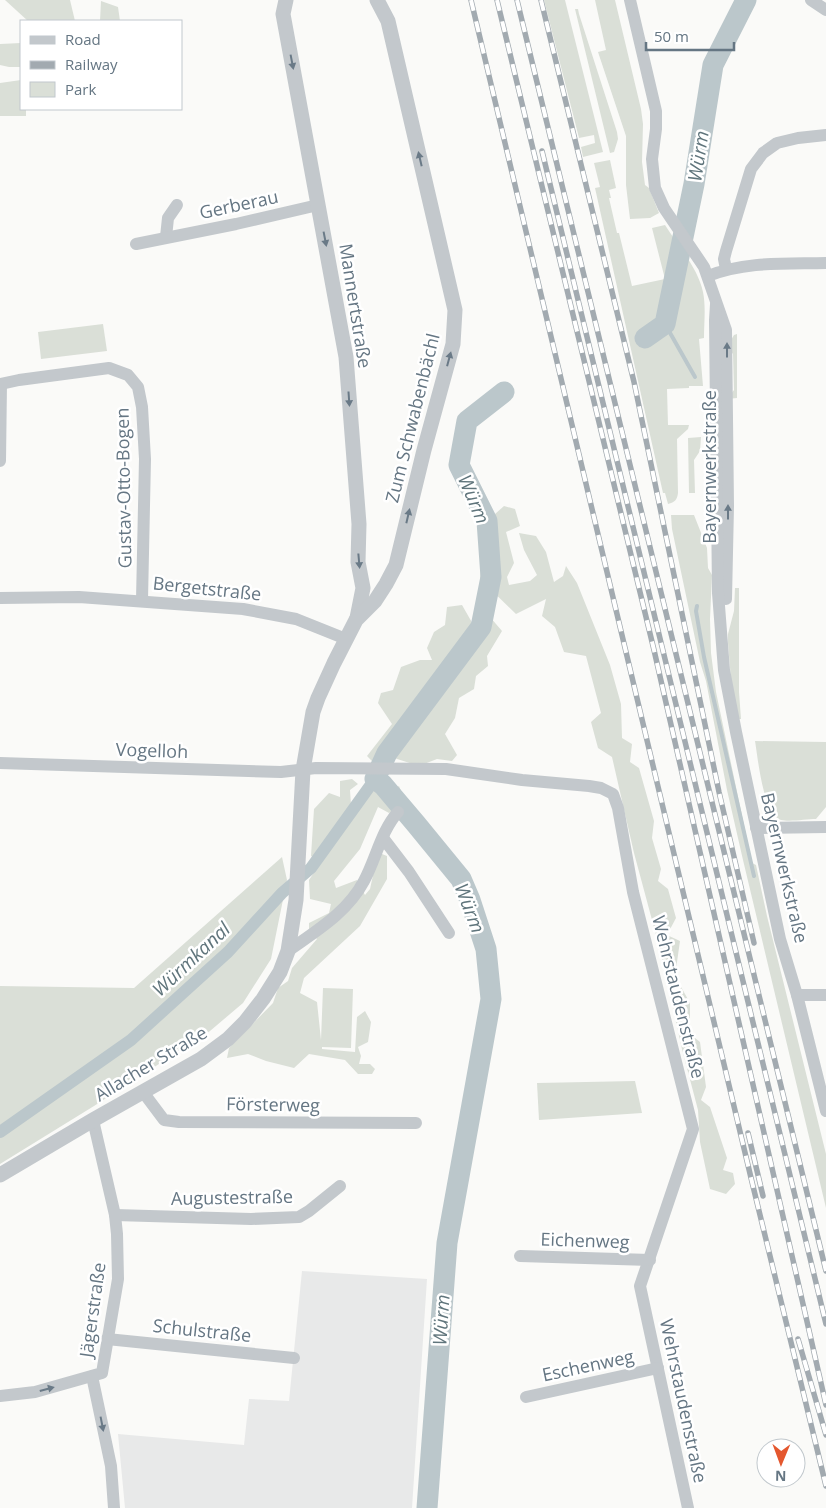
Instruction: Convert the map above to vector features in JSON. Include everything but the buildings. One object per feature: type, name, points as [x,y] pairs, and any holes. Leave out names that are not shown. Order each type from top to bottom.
[{"type":"street","points":[[274,0],[284,7]]},
{"type":"street","name":"Zum Schwabenbächl","points":[[303,770],[318,698],[356,620],[375,601],[396,565],[424,450],[453,344],[455,310],[388,21],[377,0]]},
{"type":"street","name":"Bayernwerkstraße","points":[[630,0],[656,111],[652,159],[655,188],[660,202],[693,248],[708,276],[716,304],[725,325],[727,337],[728,574],[721,631],[722,655],[780,939],[797,995],[826,1111]]},
{"type":"street","points":[[811,0],[826,10]]},
{"type":"street","name":"Mannertstraße","points":[[284,7],[346,357],[359,524],[358,562],[363,588],[356,620]]},
{"type":"street","points":[[726,269],[724,259],[751,169],[763,153],[777,143],[798,138],[826,135]]},
{"type":"street","name":"Gerberau","points":[[166,237],[168,218],[177,205]]},
{"type":"street","name":"Gerberau","points":[[136,244],[318,205]]},
{"type":"street","points":[[708,276],[726,269],[751,265],[826,263]]},
{"type":"street","name":"Gustav-Otto-Bogen","points":[[0,461],[1,384],[109,368],[128,375],[138,387],[142,407],[145,459],[142,600]]},
{"type":"street","name":"Bergetstraße","points":[[0,598],[80,597],[142,600],[243,609],[276,614],[309,623],[346,639]]},
{"type":"street","name":"Vogelloh","points":[[0,763],[281,772],[303,770]]},
{"type":"street","name":"Wehrstaudenstraße","points":[[303,770],[316,768],[446,770],[589,786],[601,788],[613,794],[618,808],[633,892],[693,1129],[640,1286],[687,1508]]},
{"type":"street","name":"Allacher Straße","points":[[0,1175],[201,1059],[228,1039],[245,1022],[263,999],[280,972],[288,951],[296,900],[303,770]]},
{"type":"street","points":[[288,951],[337,917],[363,883],[383,838],[398,812]]},
{"type":"street","points":[[756,828],[826,827]]},
{"type":"street","points":[[383,838],[409,872],[449,933]]},
{"type":"street","points":[[797,995],[826,995]]},
{"type":"street","name":"Försterweg","points":[[142,1092],[164,1120],[180,1122],[416,1123]]},
{"type":"street","name":"Jägerstraße","points":[[0,1396],[36,1392],[102,1373],[118,1279],[115,1215],[93,1120]]},
{"type":"street","name":"Augustestraße","points":[[115,1215],[258,1219],[299,1217],[340,1186]]},
{"type":"street","name":"Eichenweg","points":[[520,1256],[650,1260]]},
{"type":"street","name":"Schulstraße","points":[[107,1338],[294,1358]]},
{"type":"street","name":"Eschenweg","points":[[526,1397],[658,1368]]},
{"type":"street","points":[[92,1376],[110,1466],[114,1508]]},
{"type":"shaded area","points":[[302,1271],[427,1279],[412,1508],[125,1508],[118,1434],[244,1445],[249,1399],[289,1401]]},
{"type":"green space","points":[[5,0],[70,0],[75,20],[27,20]]},
{"type":"green space","points":[[544,0],[565,0],[603,152],[583,157],[581,147],[595,143],[594,135],[579,138]]},
{"type":"green space","points":[[595,0],[615,0],[641,109],[643,124],[642,162],[645,185],[649,188],[659,213],[650,218],[630,219],[626,185],[626,136],[598,52],[606,50]]},
{"type":"green space","points":[[101,1],[118,7],[120,20],[100,20]]},
{"type":"green space","points":[[575,9],[578,9],[617,132],[618,139],[614,152],[610,153]]},
{"type":"green space","points":[[20,43],[20,67],[0,65],[0,44]]},
{"type":"green space","points":[[20,80],[20,110],[26,110],[26,116],[0,116],[0,83]]},
{"type":"green space","points":[[610,160],[616,188],[609,190],[611,198],[609,198],[632,286],[665,279],[652,228],[665,225],[697,274],[703,292],[705,309],[704,338],[699,339],[703,386],[667,389],[668,425],[689,425],[688,429],[677,439],[678,493],[675,500],[668,504],[665,493],[663,493],[595,188],[600,187],[594,163]]},
{"type":"green space","points":[[103,324],[107,351],[41,359],[38,332]]},
{"type":"green space","points":[[737,334],[737,398],[727,399],[734,390],[733,354],[727,347],[734,335]]},
{"type":"green space","points":[[701,437],[700,451],[694,460],[695,493],[689,493],[688,438]]},
{"type":"green space","points":[[504,506],[515,509],[520,526],[506,532],[514,563],[507,577],[509,585],[530,581],[537,575],[524,550],[519,533],[536,536],[546,552],[554,582],[563,576],[566,566],[577,583],[610,665],[621,704],[622,738],[632,744],[630,762],[639,768],[654,821],[652,838],[661,869],[658,881],[668,889],[676,918],[667,935],[680,941],[675,976],[690,1003],[690,1034],[700,1042],[706,1087],[701,1100],[710,1107],[727,1158],[723,1170],[733,1173],[735,1184],[726,1194],[710,1189],[700,1142],[698,1110],[612,757],[598,748],[591,722],[601,713],[586,656],[564,652],[555,627],[542,616],[546,599],[516,614],[480,579],[481,569],[497,568],[492,530],[495,514]]},
{"type":"green space","points":[[671,515],[694,515],[707,548],[708,568],[712,575],[711,653],[716,692],[752,863],[756,865],[826,1154],[826,1208],[727,790],[706,681],[700,662],[672,529]]},
{"type":"green space","points":[[735,588],[739,588],[739,692],[741,719],[739,719],[731,680],[728,643],[728,634],[734,611]]},
{"type":"green space","points":[[462,605],[474,626],[490,617],[502,631],[487,656],[488,666],[476,676],[474,689],[459,698],[455,718],[445,734],[457,755],[452,761],[437,759],[419,766],[391,757],[374,763],[367,756],[392,724],[378,703],[381,693],[393,690],[401,667],[420,660],[432,660],[427,648],[434,632],[445,625],[447,607]]},
{"type":"green space","points":[[755,741],[826,742],[826,807],[816,819],[785,821],[775,816],[770,808],[762,785]]},
{"type":"green space","points":[[352,779],[358,784],[350,790],[351,805],[361,794],[377,790],[386,795],[399,786],[404,798],[398,807],[389,813],[378,807],[360,849],[334,881],[336,888],[357,880],[365,895],[370,889],[377,857],[382,854],[387,856],[387,879],[360,926],[304,978],[300,993],[317,1002],[321,1040],[323,988],[353,989],[351,1048],[322,1047],[322,1049],[355,1052],[357,1017],[365,1011],[371,1022],[368,1042],[358,1047],[361,1056],[359,1064],[370,1064],[375,1069],[372,1074],[358,1074],[345,1060],[309,1054],[294,1068],[248,1054],[227,1058],[229,1048],[273,1003],[278,988],[288,981],[292,968],[317,939],[309,931],[309,923],[329,913],[331,904],[310,899],[309,880],[321,862],[311,856],[314,809],[329,793],[340,797],[340,781]]},
{"type":"green space","points":[[282,857],[287,880],[271,959],[243,1003],[210,1031],[0,1164],[0,986],[134,988]]},
{"type":"green space","points":[[635,1081],[642,1113],[539,1120],[537,1083]]},
{"type":"waterway","name":"Würm","points":[[645,338],[665,324],[694,184],[713,65],[746,0]]},
{"type":"waterway","points":[[665,324],[695,377]]},
{"type":"waterway","name":"Würm","points":[[427,1508],[447,1243],[491,999],[486,949],[461,879],[383,785],[375,779],[387,753],[481,627],[491,577],[487,521],[459,465],[467,421],[504,392]]},
{"type":"waterway","points":[[697,606],[696,611],[704,657],[754,876]]},
{"type":"waterway","name":"Würmkanal","points":[[0,1132],[131,1040],[228,952],[282,893],[311,868],[375,779]]},
{"type":"railway","points":[[471,0],[826,1486]]},
{"type":"railway","points":[[497,0],[654,650],[826,1405]]},
{"type":"railway","points":[[517,0],[826,1271]]},
{"type":"railway","points":[[541,0],[634,382],[719,792],[754,943]]},
{"type":"railway","points":[[542,151],[826,1324]]},
{"type":"railway","points":[[748,1133],[763,1196]]},
{"type":"railway","points":[[798,1339],[826,1435]]}]
